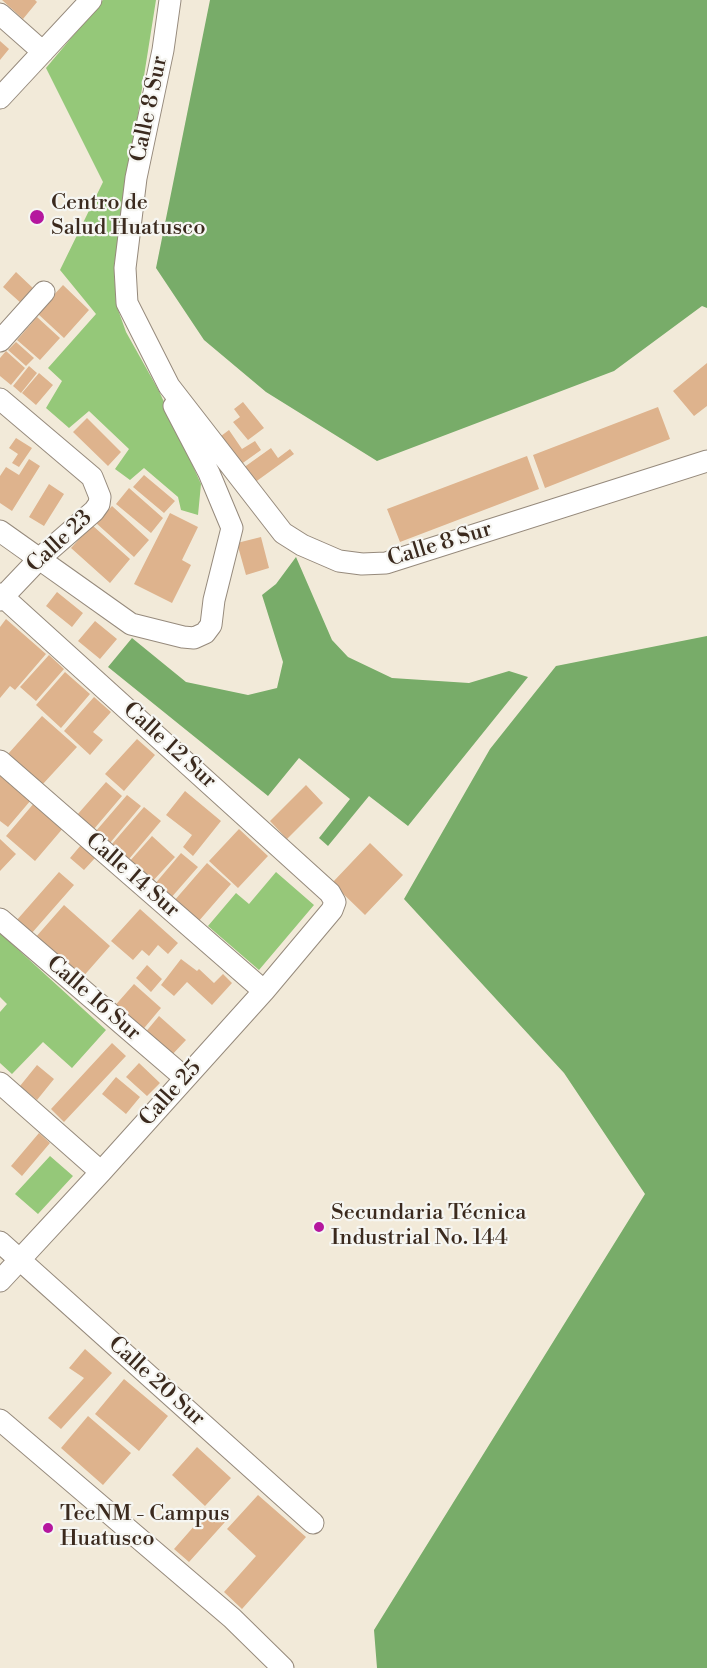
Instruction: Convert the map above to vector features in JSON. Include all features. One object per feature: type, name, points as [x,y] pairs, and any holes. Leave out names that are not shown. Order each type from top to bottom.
[{"type":"street","points":[[0,98],[91,0]]},
{"type":"street","name":"Calle 8 Sur","points":[[170,0],[163,50],[136,178],[125,268],[127,303],[169,387],[283,533],[302,546],[339,561],[362,564],[386,563],[707,461]]},
{"type":"street","points":[[0,14],[43,52]]},
{"type":"street","points":[[0,341],[44,292]]},
{"type":"street","name":"Calle 8 Sur","points":[[0,531],[131,624],[183,637],[194,638],[205,633],[211,625],[214,600],[232,528],[209,473],[172,403],[169,387]]},
{"type":"street","name":"Calle 23","points":[[0,399],[92,477],[98,488],[99,504],[1,597]]},
{"type":"street","name":"Calle 12 Sur","points":[[1,597],[321,885],[335,902]]},
{"type":"street","name":"Calle 14 Sur","points":[[0,761],[264,991]]},
{"type":"street","name":"Calle 25","points":[[0,1281],[264,991],[332,910],[335,902]]},
{"type":"street","name":"Calle 16 Sur","points":[[0,919],[185,1078]]},
{"type":"street","points":[[0,1083],[101,1172]]},
{"type":"street","name":"Calle 20 Sur","points":[[0,1242],[313,1523]]},
{"type":"street","points":[[0,1420],[232,1618],[283,1668]]},
{"type":"green space","points":[[103,0],[156,0],[114,266],[116,304],[126,332],[159,391],[201,484],[198,515],[181,510],[178,497],[144,468],[130,480],[115,469],[129,449],[89,411],[69,428],[46,408],[62,381],[48,368],[96,314],[60,270],[103,182],[46,68]]},
{"type":"green space","points":[[210,0],[707,0],[707,308],[702,306],[614,371],[377,461],[266,392],[204,340],[156,268]]},
{"type":"green space","points":[[296,557],[332,640],[348,657],[392,678],[469,683],[509,671],[528,677],[408,826],[369,796],[328,846],[319,838],[350,799],[299,758],[268,796],[108,667],[132,638],[186,682],[248,695],[277,688],[283,662],[262,595],[276,584]]},
{"type":"green space","points":[[707,636],[707,1668],[377,1668],[374,1630],[645,1194],[564,1073],[404,899],[490,749],[556,666]]},
{"type":"green space","points":[[276,872],[314,905],[259,970],[208,926],[236,893],[249,904]]},
{"type":"green space","points":[[0,933],[106,1030],[72,1068],[43,1042],[12,1074],[0,1063],[0,1012],[7,1004],[0,997]]},
{"type":"green space","points":[[50,1156],[73,1176],[38,1214],[15,1194]]},
{"type":"building","points":[[2,0],[35,0],[37,2],[23,19]]},
{"type":"building","points":[[0,41],[9,49],[0,60]]},
{"type":"building","points":[[16,272],[35,290],[22,304],[3,287]]},
{"type":"building","points":[[63,285],[89,310],[64,338],[37,313]]},
{"type":"building","points":[[37,317],[60,338],[40,360],[17,340]]},
{"type":"building","points":[[16,342],[34,358],[26,366],[8,350]]},
{"type":"building","points":[[6,351],[25,368],[11,385],[0,376],[0,358]]},
{"type":"building","points":[[707,363],[707,406],[694,416],[673,391]]},
{"type":"building","points":[[29,366],[37,373],[21,393],[13,386]]},
{"type":"building","points":[[39,373],[53,385],[36,405],[22,393]]},
{"type":"building","points":[[243,402],[264,428],[248,440],[233,422],[240,417],[234,409]]},
{"type":"building","points":[[658,407],[670,439],[545,488],[533,455]]},
{"type":"building","points":[[87,418],[121,452],[108,466],[73,432]]},
{"type":"building","points":[[229,430],[242,449],[255,441],[261,450],[240,465],[221,436]]},
{"type":"building","points":[[16,438],[32,448],[19,467],[12,463],[18,454],[9,448]]},
{"type":"building","points":[[271,448],[278,458],[290,449],[294,454],[254,483],[243,468]]},
{"type":"building","points":[[527,456],[539,489],[400,542],[387,509]]},
{"type":"building","points":[[29,459],[40,466],[12,511],[0,503],[0,476],[6,467],[19,475]]},
{"type":"building","points":[[144,475],[175,501],[164,513],[133,487]]},
{"type":"building","points":[[49,484],[64,494],[44,526],[29,517]]},
{"type":"building","points":[[129,488],[163,518],[151,533],[116,504]]},
{"type":"building","points":[[112,506],[149,540],[134,557],[96,523]]},
{"type":"building","points":[[170,513],[198,527],[182,560],[191,565],[172,603],[134,584]]},
{"type":"building","points":[[92,525],[130,559],[110,583],[71,548]]},
{"type":"building","points":[[261,537],[269,568],[246,575],[237,543]]},
{"type":"building","points":[[57,592],[83,613],[72,627],[46,606]]},
{"type":"building","points":[[6,619],[46,654],[15,690],[10,686],[0,698],[0,627]]},
{"type":"building","points":[[95,621],[117,639],[100,659],[78,641]]},
{"type":"building","points":[[49,655],[64,669],[36,701],[20,687]]},
{"type":"building","points":[[65,672],[90,694],[61,728],[36,705]]},
{"type":"building","points":[[94,697],[111,712],[93,732],[103,740],[90,755],[64,731]]},
{"type":"building","points":[[42,716],[77,747],[42,785],[8,754]]},
{"type":"building","points":[[137,739],[155,755],[124,791],[105,774]]},
{"type":"building","points":[[0,773],[31,800],[8,827],[0,821]]},
{"type":"building","points":[[106,782],[122,796],[94,829],[77,815]]},
{"type":"building","points":[[306,785],[323,803],[287,839],[270,821]]},
{"type":"building","points":[[185,791],[221,821],[193,856],[183,847],[192,835],[166,815]]},
{"type":"building","points":[[127,795],[141,806],[110,843],[96,831]]},
{"type":"building","points":[[35,802],[64,827],[35,861],[6,836]]},
{"type":"building","points":[[144,807],[161,821],[129,859],[112,844]]},
{"type":"building","points":[[239,829],[268,856],[238,888],[209,861]]},
{"type":"building","points":[[152,836],[175,857],[151,883],[129,862]]},
{"type":"building","points":[[0,839],[16,854],[0,871]]},
{"type":"building","points":[[370,843],[403,875],[365,915],[332,883]]},
{"type":"building","points":[[81,845],[95,858],[84,870],[70,858]]},
{"type":"building","points":[[181,853],[198,867],[170,899],[154,885]]},
{"type":"building","points":[[207,863],[231,884],[198,922],[174,901]]},
{"type":"building","points":[[59,872],[74,885],[31,934],[16,921]]},
{"type":"building","points":[[64,905],[110,946],[81,979],[35,938]]},
{"type":"building","points":[[140,909],[178,943],[168,954],[158,945],[149,956],[142,950],[133,960],[111,941]]},
{"type":"building","points":[[181,959],[197,971],[199,969],[214,983],[223,974],[232,983],[212,1005],[187,982],[174,996],[161,985]]},
{"type":"building","points":[[147,965],[162,979],[151,992],[136,978]]},
{"type":"building","points":[[134,984],[161,1008],[140,1033],[112,1009]]},
{"type":"building","points":[[159,1016],[186,1040],[170,1057],[144,1034]]},
{"type":"building","points":[[112,1043],[126,1056],[64,1122],[51,1109]]},
{"type":"building","points":[[139,1063],[160,1083],[147,1096],[126,1077]]},
{"type":"building","points":[[37,1065],[54,1079],[37,1100],[20,1086]]},
{"type":"building","points":[[116,1077],[140,1097],[126,1114],[102,1094]]},
{"type":"building","points":[[39,1133],[50,1143],[22,1176],[11,1166]]},
{"type":"building","points":[[85,1349],[112,1373],[61,1429],[48,1418],[84,1378],[69,1368]]},
{"type":"building","points":[[124,1379],[168,1416],[139,1451],[95,1414]]},
{"type":"building","points":[[88,1416],[131,1453],[103,1485],[61,1448]]},
{"type":"building","points":[[197,1447],[231,1478],[205,1506],[172,1475]]},
{"type":"building","points":[[258,1495],[306,1537],[242,1609],[224,1592],[256,1556],[227,1529]]},
{"type":"building","points":[[210,1508],[225,1522],[189,1562],[174,1549]]},
{"type":"place","name":"Centro de Salud Huatusco","points":[[37,217]]},
{"type":"place","name":"Secundaria Técnica Industrial No. 144","points":[[319,1227]]},
{"type":"place","name":"TecNM - Campus Huatusco","points":[[48,1528]]}]
